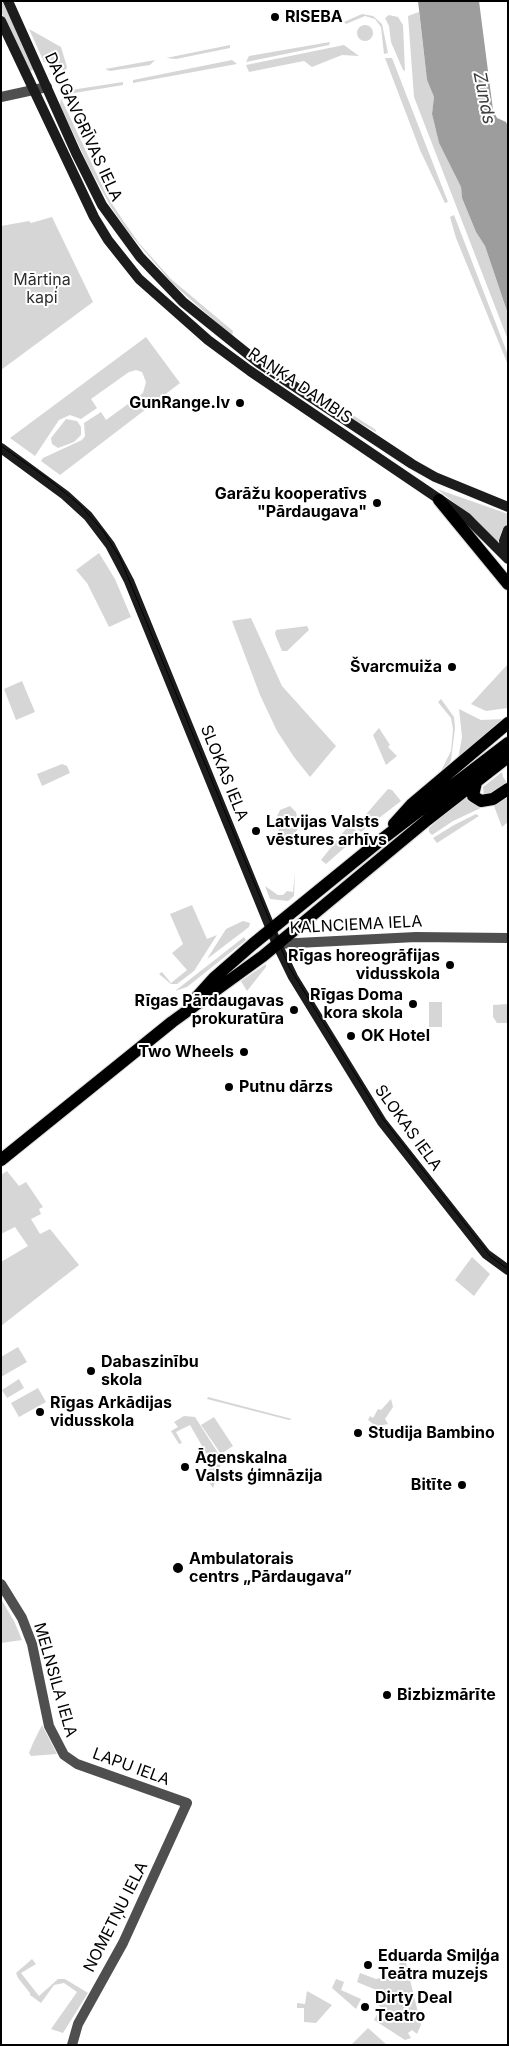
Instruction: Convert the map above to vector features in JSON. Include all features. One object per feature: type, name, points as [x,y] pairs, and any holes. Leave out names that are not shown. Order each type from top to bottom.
[{"type":"main road","name":"DAUGAVGRĪVAS IELA","points":[[8,1],[91,185],[110,217],[140,257],[183,302]]},
{"type":"main road","name":"DAUGAVGRĪVAS IELA","points":[[1,21],[94,217]]},
{"type":"main road","name":"RAŅĶA DAMBIS","points":[[94,217],[108,240],[139,279],[208,340],[310,413],[467,518],[508,558]]},
{"type":"main road","name":"RAŅĶA DAMBIS","points":[[183,302],[259,364],[412,464],[435,477],[508,507]]},
{"type":"main road","name":"SLOKAS IELA","points":[[1,448],[79,507],[98,528],[119,560],[271,930],[296,982],[382,1122],[486,1254],[492,1261],[508,1270]]},
{"type":"main road","points":[[439,500],[508,584]]},
{"type":"main road","points":[[508,530],[504,541],[508,558]]},
{"type":"main road","points":[[377,843],[412,804],[508,723]]},
{"type":"main road","points":[[377,843],[508,743]]},
{"type":"main road","points":[[277,944],[508,757]]},
{"type":"main road","points":[[476,782],[473,796],[481,801],[493,799],[508,789]]},
{"type":"main road","name":"KALNCIEMA IELA","points":[[172,1022],[214,978],[377,843]]},
{"type":"main road","name":"KALNCIEMA IELA","points":[[1,1160],[172,1022],[277,944]]},
{"type":"street","points":[[1,96],[47,87]]},
{"type":"street","name":"KALNCIEMA IELA","points":[[277,944],[416,937],[508,938]]},
{"type":"street","name":"MELNSILA IELA","points":[[1,1584],[22,1618],[32,1644],[49,1726],[58,1748],[66,1758]]},
{"type":"street","name":"LAPU IELA","points":[[66,1758],[187,1803]]},
{"type":"street","name":"NOMETŅU IELA","points":[[72,2045],[78,2024],[123,1943],[187,1803]]},
{"type":"green space","points":[[1,1],[35,69],[30,71],[1,12]]},
{"type":"green space","points":[[419,12],[427,80],[434,97],[432,114],[439,143],[461,187],[462,198],[476,232],[485,246],[508,314],[508,340],[414,97],[408,16]]},
{"type":"green space","points":[[362,14],[373,16],[382,24],[388,53],[384,54],[381,27],[375,19],[365,16],[346,24],[344,22]]},
{"type":"green space","points":[[389,15],[398,17],[403,25],[405,71],[391,42],[389,26],[385,18]]},
{"type":"green space","points":[[362,25],[368,25],[373,30],[371,39],[362,41],[357,36],[357,30]]},
{"type":"green space","points":[[29,29],[61,47],[67,67],[66,70],[44,62]]},
{"type":"green space","points":[[330,42],[329,45],[246,62],[249,56]]},
{"type":"green space","points":[[230,45],[230,48],[176,59],[166,58]]},
{"type":"green space","points":[[344,45],[359,56],[342,55],[312,67],[304,61],[249,72],[246,65]]},
{"type":"green space","points":[[385,58],[392,58],[448,202],[445,203],[420,150]]},
{"type":"green space","points":[[155,60],[150,65],[110,71],[105,69]]},
{"type":"green space","points":[[232,60],[237,64],[133,83],[133,80]]},
{"type":"green space","points":[[123,82],[123,85],[68,94],[71,90]]},
{"type":"green space","points":[[61,98],[107,196],[139,243],[171,279],[233,331],[232,336],[173,284],[129,233],[111,207],[89,167],[60,105]]},
{"type":"green space","points":[[454,215],[508,355],[508,365],[456,238],[450,217]]},
{"type":"green space","name":"Mārtiņa kapi","points":[[52,217],[93,302],[1,370],[1,226],[29,221],[31,223]]},
{"type":"green space","points":[[146,337],[180,383],[60,475],[41,461],[43,458],[82,440],[85,436],[84,423],[101,412],[106,420],[143,393],[146,382],[142,372],[136,370],[129,372],[91,399],[97,408],[81,419],[70,415],[59,420],[35,456],[10,438]]},
{"type":"green space","points":[[284,371],[376,430],[376,432],[358,422]]},
{"type":"green space","points":[[66,419],[77,421],[81,427],[81,435],[74,442],[58,448],[52,444],[51,438]]},
{"type":"green space","points":[[437,489],[508,514],[508,523],[502,530],[498,543],[476,520]]},
{"type":"green space","points":[[99,553],[115,579],[131,617],[109,627],[87,583],[76,570]]},
{"type":"green space","points":[[251,618],[282,686],[336,746],[310,777],[277,731],[260,695],[232,621]]},
{"type":"green space","points":[[307,626],[309,630],[287,651],[282,651],[275,634],[276,630]]},
{"type":"green space","points":[[508,664],[508,708],[486,711],[471,704]]},
{"type":"green space","points":[[22,681],[35,712],[16,720],[4,689]]},
{"type":"green space","points":[[441,699],[454,717],[455,728],[451,760],[446,769],[412,797],[441,771],[451,751],[453,729],[451,718],[438,702]]},
{"type":"green space","points":[[459,709],[481,720],[505,719],[458,759],[462,737]]},
{"type":"green space","points":[[379,728],[390,745],[388,747],[397,756],[386,765],[373,735]]},
{"type":"green space","points":[[62,764],[67,766],[70,773],[42,786],[37,774]]},
{"type":"green space","points":[[502,772],[508,784],[493,794],[484,795],[483,787]]},
{"type":"green space","points":[[388,789],[392,790],[401,801],[361,832],[355,827]]},
{"type":"green space","points":[[470,791],[485,806],[453,821],[432,835],[429,832],[429,828]]},
{"type":"green space","points":[[508,796],[508,822],[502,827],[494,806]]},
{"type":"green space","points":[[290,806],[296,812],[299,827],[292,838],[287,839],[279,835],[277,816],[280,810]]},
{"type":"green space","points":[[476,814],[479,816],[437,843],[433,838],[454,825]]},
{"type":"green space","points":[[349,825],[360,834],[326,864],[321,860]]},
{"type":"green space","points":[[295,872],[294,896],[288,901],[270,899],[265,886],[278,895],[283,895],[287,891],[293,892]]},
{"type":"green space","points":[[192,905],[207,939],[217,935],[194,971],[177,984],[171,984],[159,974],[162,972],[171,983],[187,970],[172,953],[183,944],[170,914]]},
{"type":"green space","points":[[243,921],[250,923],[249,927],[207,959],[226,929]]},
{"type":"green space","points":[[244,937],[246,940],[187,987],[175,991]]},
{"type":"green space","points":[[266,964],[266,967],[247,991],[241,981]]},
{"type":"green space","points":[[429,1002],[442,1002],[442,1027],[429,1027]]},
{"type":"green space","points":[[508,1004],[508,1023],[497,1023],[493,1017],[493,1005]]},
{"type":"green space","points":[[7,1171],[19,1186],[26,1182],[43,1207],[39,1209],[41,1214],[31,1219],[40,1234],[50,1229],[79,1265],[1,1326],[1,1262],[28,1246],[15,1227],[1,1234],[1,1175]]},
{"type":"green space","points":[[472,1257],[490,1274],[474,1296],[455,1280]]},
{"type":"green space","points":[[18,1347],[27,1362],[1,1377],[1,1357]]},
{"type":"green space","points":[[19,1379],[24,1388],[7,1398],[2,1390]]},
{"type":"green space","points":[[38,1388],[46,1402],[19,1417],[11,1403]]},
{"type":"green space","points":[[208,1397],[292,1419],[289,1420],[207,1399]]},
{"type":"green space","points":[[391,1399],[393,1407],[385,1419],[388,1424],[383,1425],[380,1429],[368,1420],[370,1416],[373,1418],[378,1409],[381,1410]]},
{"type":"green space","points":[[184,1416],[195,1417],[220,1456],[221,1464],[213,1488],[207,1479],[209,1468],[213,1465],[190,1425],[176,1432],[182,1443],[179,1444],[171,1431],[178,1427],[174,1422]]},
{"type":"green space","points":[[214,1417],[233,1446],[221,1454],[201,1425]]},
{"type":"green space","points":[[1,1599],[14,1621],[22,1640],[1,1643]]},
{"type":"green space","points":[[42,1725],[57,1754],[31,1756],[29,1753]]},
{"type":"green space","points":[[32,1959],[36,1964],[21,1973],[39,1996],[58,1979],[65,1979],[88,1993],[63,2033],[51,2029],[77,1992],[64,1983],[54,1985],[41,2003],[30,1995],[16,1973]]},
{"type":"green space","points":[[399,1963],[406,1963],[421,2025],[417,2034],[412,2030],[408,2033],[411,2038],[405,2040],[374,2020],[381,2007],[376,2004],[381,1992],[357,1982],[360,1973],[376,1979],[401,1973]]},
{"type":"green space","points":[[336,1979],[344,1982],[341,1990],[361,1999],[356,2009],[332,1988]]},
{"type":"green space","points":[[307,1991],[332,2005],[316,2023],[304,2022],[304,2008],[297,2008],[297,2003],[305,2004]]},
{"type":"green space","points":[[368,2028],[387,2045],[351,2045]]},
{"type":"water","name":"Zunds","points":[[418,1],[479,1],[493,110],[497,118],[506,122],[508,127],[508,314],[485,246],[476,232],[462,198],[461,187],[439,143],[432,114],[434,97],[427,80]]},
{"type":"tram line","points":[[1,446],[48,479],[80,505],[103,531],[120,558],[289,967],[382,1118],[490,1256],[508,1269]]},
{"type":"place","name":"RISEBA","points":[[275,17]]},
{"type":"place","name":"GunRange.lv","points":[[240,403]]},
{"type":"place","name":"Garāžu kooperatīvs \"Pārdaugava\"","points":[[377,503]]},
{"type":"place","name":"Švarcmuiža","points":[[452,667]]},
{"type":"place","name":"Latvijas Valsts vēstures arhīvs","points":[[256,831]]},
{"type":"place","name":"Rīgas horeogrāfijas vidusskola","points":[[450,965]]},
{"type":"place","name":"Rīgas Doma kora skola","points":[[413,1004]]},
{"type":"place","name":"Rīgas Pārdaugavas prokuratūra","points":[[294,1010]]},
{"type":"place","name":"OK Hotel","points":[[351,1036]]},
{"type":"place","name":"Two Wheels","points":[[244,1052]]},
{"type":"place","name":"Putnu dārzs","points":[[229,1087]]},
{"type":"place","name":"Dabaszinību skola","points":[[91,1371]]},
{"type":"place","name":"Rīgas Arkādijas vidusskola","points":[[40,1412]]},
{"type":"place","name":"Studija Bambino","points":[[358,1433]]},
{"type":"place","name":"Āgenskalna Valsts ģimnāzija","points":[[185,1467]]},
{"type":"place","name":"Bitīte","points":[[462,1485]]},
{"type":"place","name":"Ambulatorais centrs „Pārdaugava”","points":[[178,1568]]},
{"type":"place","name":"Bizbizmārīte","points":[[387,1695]]},
{"type":"place","name":"Eduarda Smiļģa Teātra muzejs","points":[[368,1965]]},
{"type":"place","name":"Dirty Deal Teatro","points":[[365,2007]]}]
